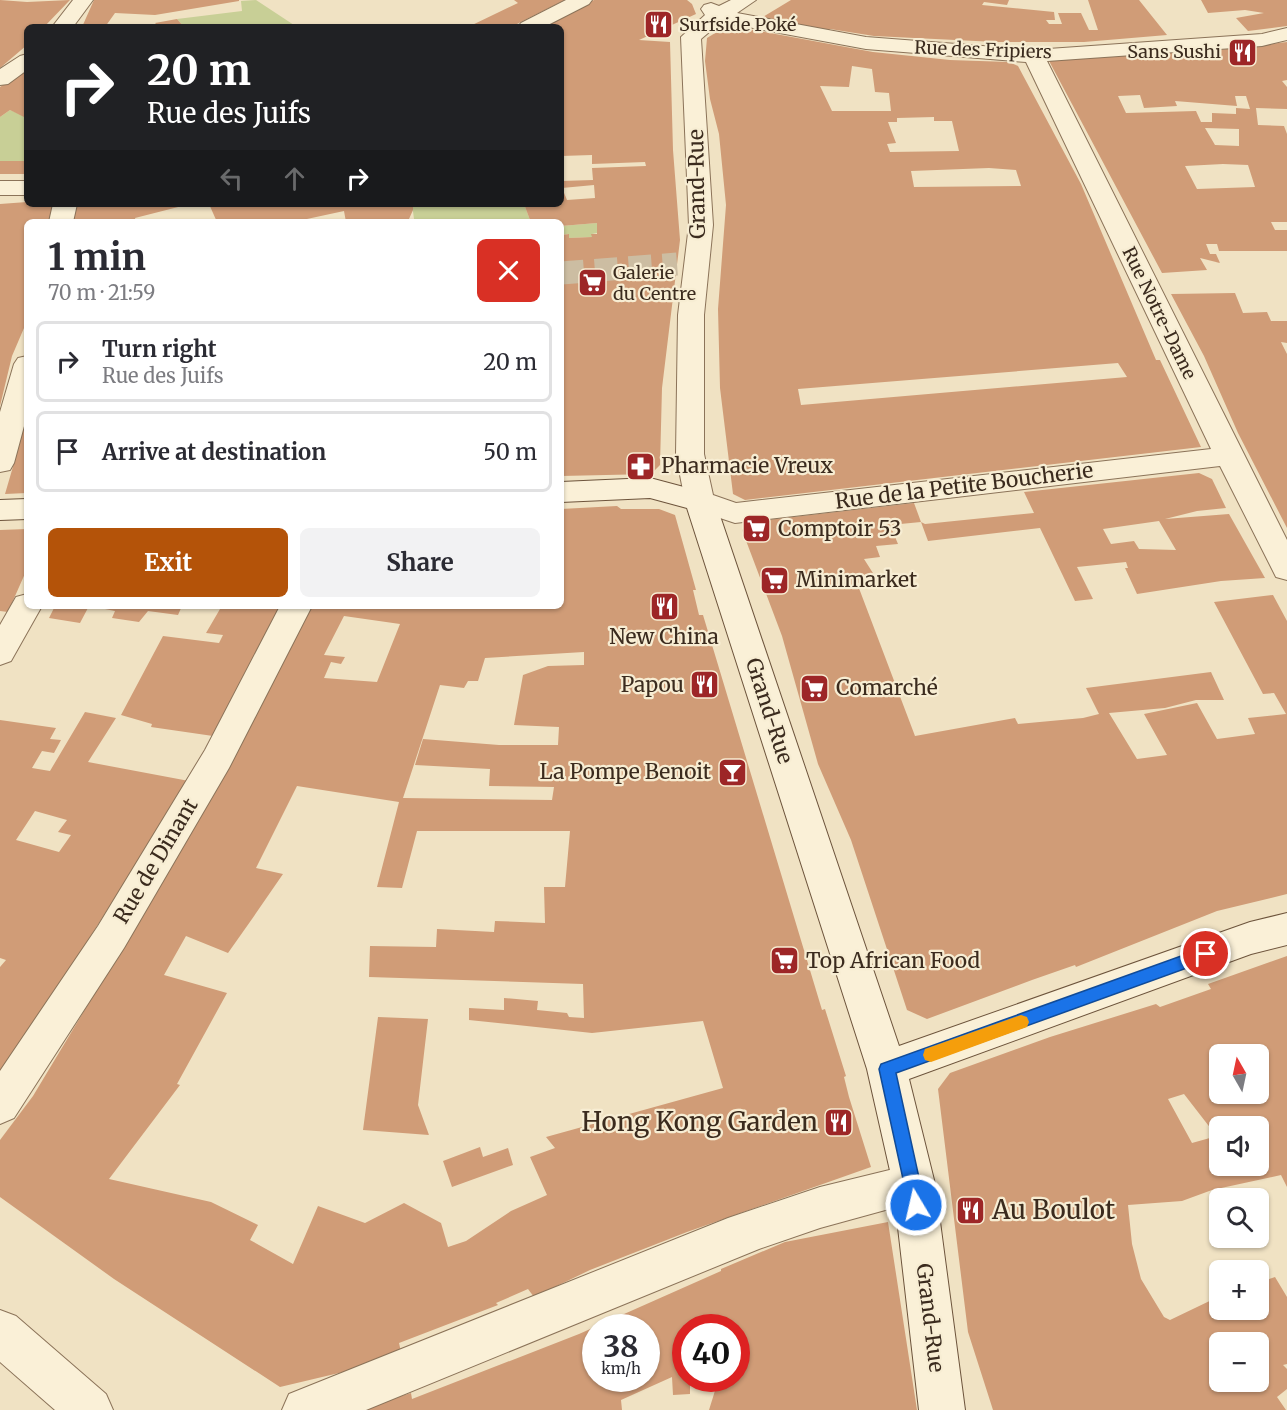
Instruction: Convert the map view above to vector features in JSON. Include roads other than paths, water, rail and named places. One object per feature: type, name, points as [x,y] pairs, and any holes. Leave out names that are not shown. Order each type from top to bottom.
[{"type":"street","points":[[64,24],[83,0]]},
{"type":"street","points":[[534,24],[582,0]]},
{"type":"street","points":[[709,7],[746,0]]},
{"type":"street","name":"Rue des Fripiers","points":[[709,7],[866,43],[1034,56],[1262,40],[1287,34]]},
{"type":"street","name":"Grand-Rue","points":[[709,7],[691,37],[701,225],[687,263],[691,315],[690,454],[700,501],[887,1069],[914,1184],[942,1410]]},
{"type":"street","name":"Rue Notre-Dame","points":[[1034,56],[1229,456],[1287,569]]},
{"type":"street","points":[[0,80],[24,62]]},
{"type":"street","points":[[0,188],[24,188]]},
{"type":"street","points":[[0,463],[24,374]]},
{"type":"street","name":"Rue de la Petite Boucherie","points":[[564,492],[650,488],[735,513],[1229,456]]},
{"type":"street","points":[[0,510],[24,509]]},
{"type":"street","points":[[0,653],[25,609]]},
{"type":"street","name":"Rue de Dinant","points":[[0,1106],[111,937],[217,759],[294,609]]},
{"type":"street","points":[[887,1069],[1250,938],[1287,929]]},
{"type":"street","points":[[305,1410],[388,1380],[580,1298],[737,1235],[857,1195],[914,1184]]},
{"type":"street","points":[[0,1332],[90,1410]]},
{"type":"tunnel","points":[[564,273],[677,264]]},
{"type":"place","name":"Surfside Poké","points":[[658,25]]},
{"type":"place","name":"Sans Sushi","points":[[1242,52]]},
{"type":"place","name":"Galerie du Centre","points":[[592,283]]},
{"type":"place","name":"Pharmacie Vreux","points":[[640,466]]},
{"type":"place","name":"Comptoir 53","points":[[757,529]]},
{"type":"place","name":"Minimarket","points":[[775,580]]},
{"type":"place","name":"New China","points":[[664,606]]},
{"type":"place","name":"Papou","points":[[705,685]]},
{"type":"place","name":"Comarché","points":[[815,688]]},
{"type":"place","name":"La Pompe Benoit","points":[[732,772]]},
{"type":"place","name":"Top African Food","points":[[785,961]]},
{"type":"place","name":"Hong Kong Garden","points":[[839,1122]]},
{"type":"place","name":"Au Boulot","points":[[971,1210]]}]
